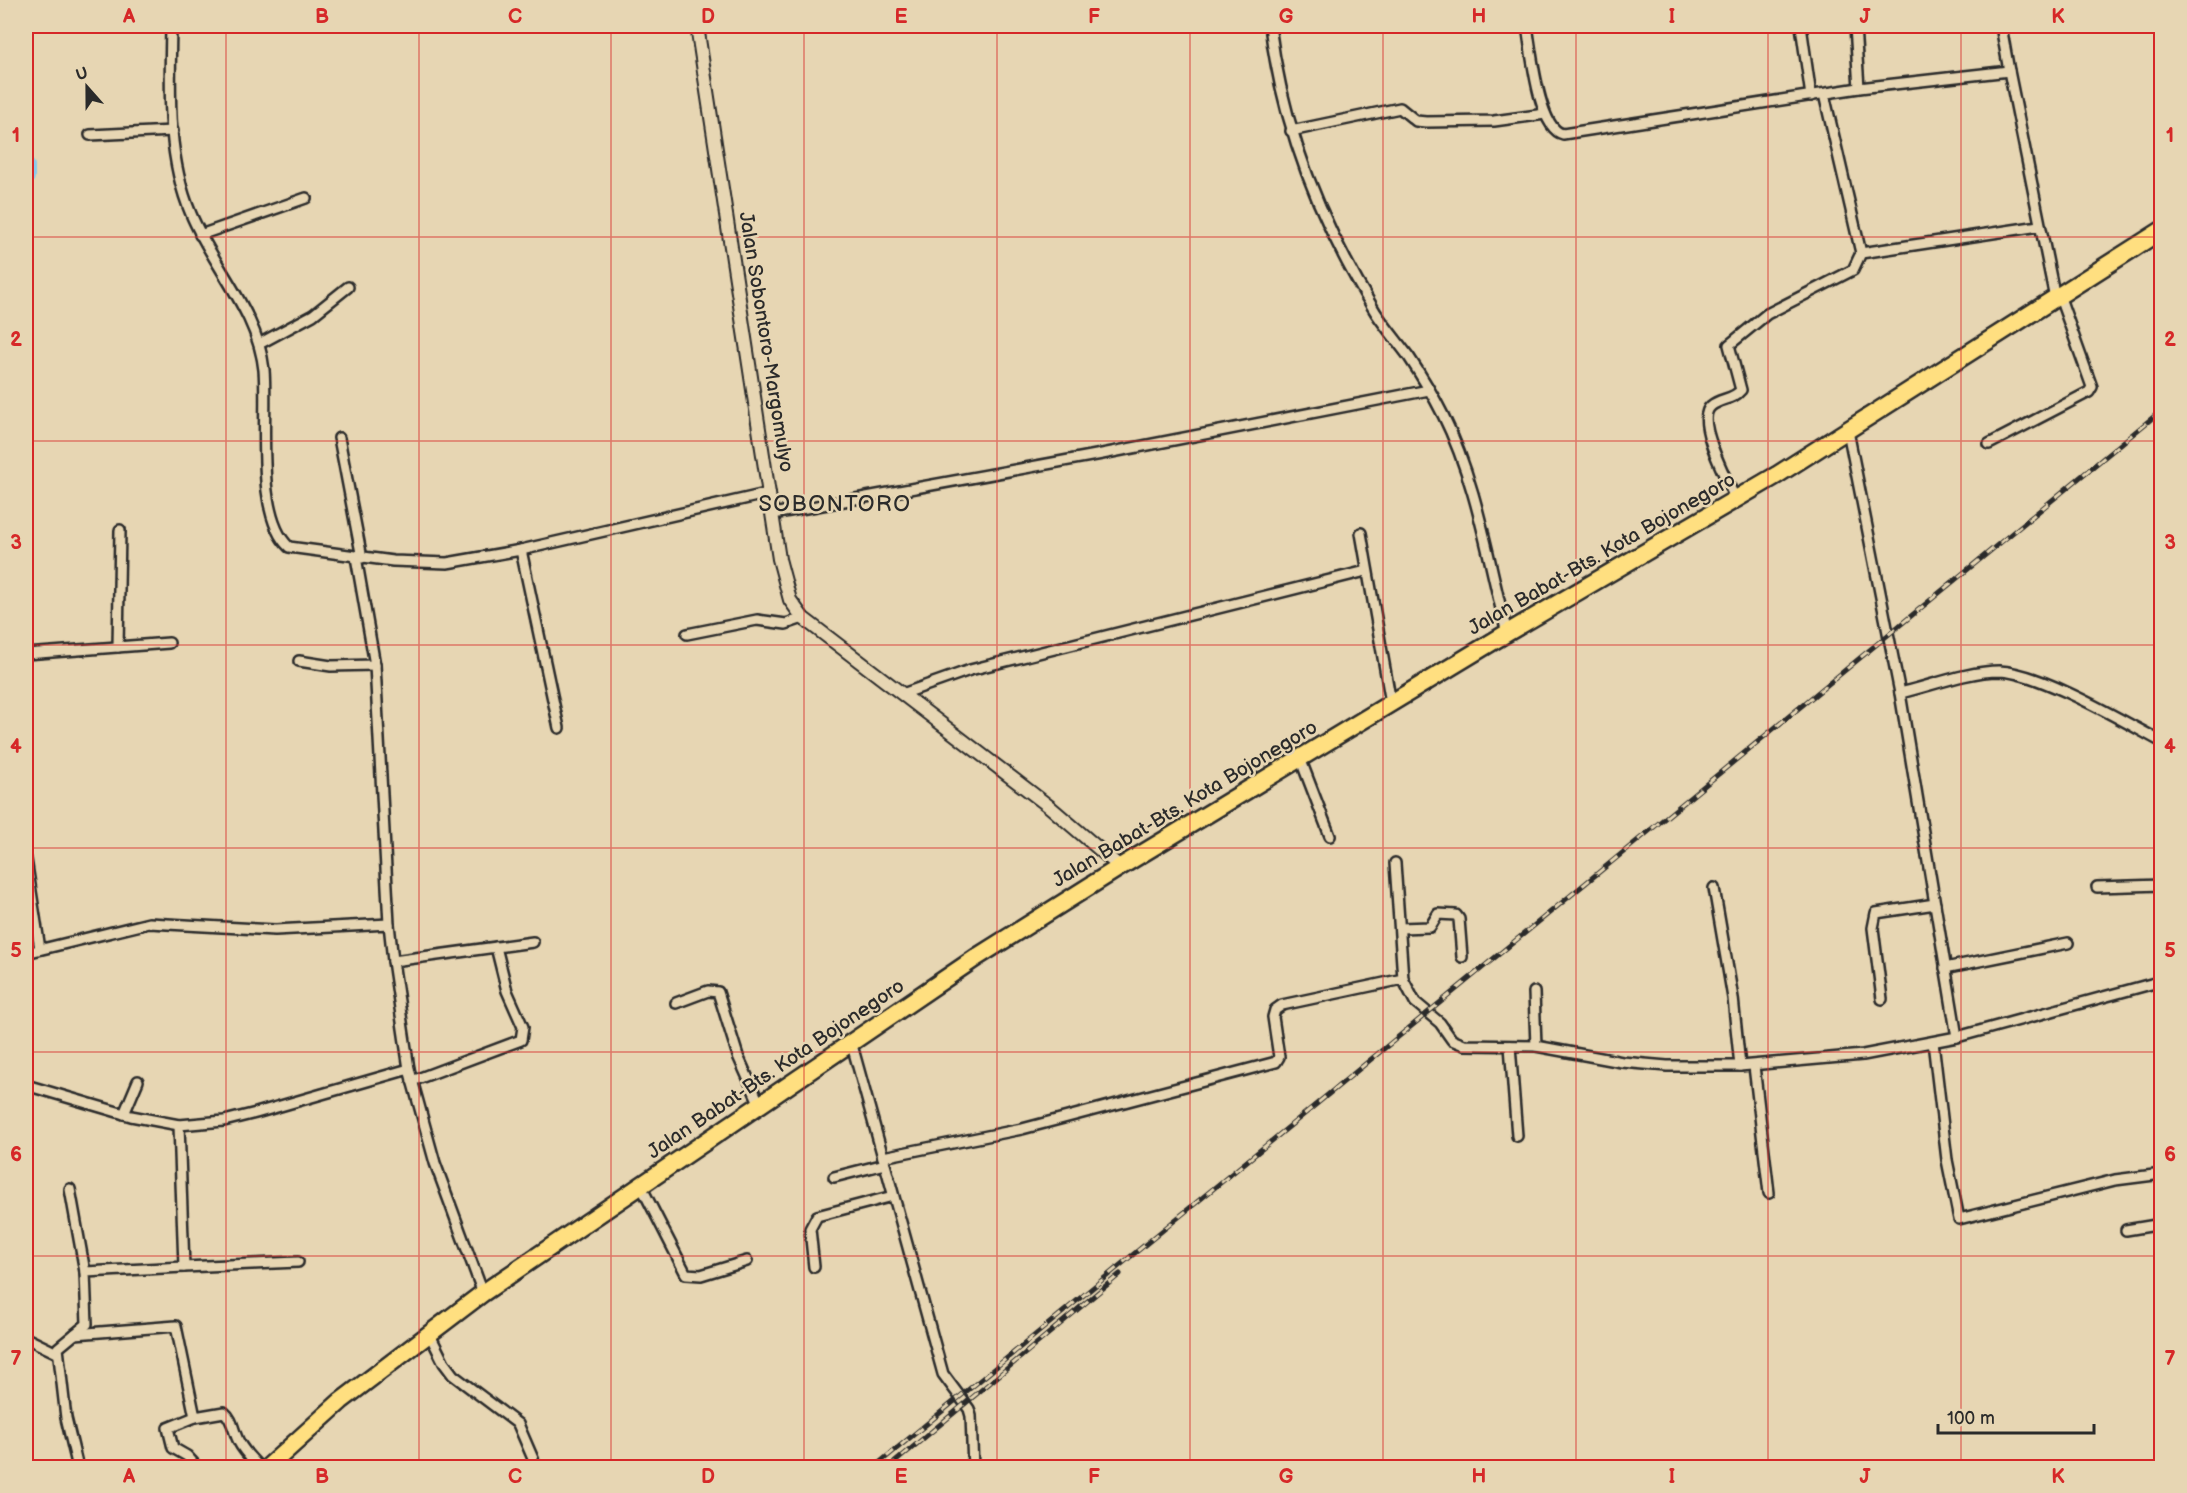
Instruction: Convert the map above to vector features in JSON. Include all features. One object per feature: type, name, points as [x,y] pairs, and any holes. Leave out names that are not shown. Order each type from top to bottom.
[{"type":"highway","name":"Jalan Babat-Bts. Kota Bojonegoro","points":[[267,1467],[341,1401],[483,1293],[852,1045],[977,957],[1120,867],[1507,633],[1736,500],[2162,230]]},
{"type":"street","points":[[171,26],[170,102],[182,189],[200,235],[229,282],[259,344],[264,378],[268,500],[278,532],[291,549],[359,558],[437,564],[521,550],[770,493]]},
{"type":"street","name":"Jalan Sobontoro-Margomulyo","points":[[696,26],[786,591],[796,610],[804,618],[905,693],[1050,807],[1120,867]]},
{"type":"street","points":[[1270,26],[1279,85],[1291,131],[1338,246],[1377,315],[1409,357],[1429,390],[1456,443],[1470,482],[1507,633]]},
{"type":"street","points":[[1527,26],[1545,114],[1552,129],[1563,134],[1859,88],[2009,71]]},
{"type":"street","points":[[1801,26],[1811,96]]},
{"type":"street","points":[[1855,26],[1859,88]]},
{"type":"street","points":[[1989,444],[2089,392],[2092,387],[2057,296],[2039,226],[2001,26]]},
{"type":"street","points":[[1736,500],[1706,427],[1711,406],[1741,390],[1728,346],[1767,314],[1852,270],[1861,252],[1824,94]]},
{"type":"street","points":[[1291,131],[1400,108],[1416,121],[1426,122],[1494,121],[1545,114]]},
{"type":"street","points":[[90,135],[173,130]]},
{"type":"street","points":[[200,235],[306,198]]},
{"type":"street","points":[[1861,252],[2039,226]]},
{"type":"street","points":[[259,344],[313,315],[348,286]]},
{"type":"street","points":[[772,514],[1102,454],[1429,390]]},
{"type":"street","points":[[1848,430],[1900,693],[1957,1037]]},
{"type":"street","points":[[339,438],[375,665],[389,924],[409,1069],[435,1163],[483,1293]]},
{"type":"street","points":[[118,647],[120,530]]},
{"type":"street","points":[[1361,532],[1366,571],[1391,703]]},
{"type":"street","points":[[521,550],[559,728]]},
{"type":"street","points":[[905,693],[970,670],[1366,571]]},
{"type":"street","points":[[687,634],[757,620],[786,624],[804,618]]},
{"type":"street","points":[[26,654],[169,643]]},
{"type":"street","points":[[299,661],[332,666],[375,665]]},
{"type":"street","points":[[1900,693],[1982,674],[2016,672],[2100,709],[2162,742]]},
{"type":"street","points":[[1300,758],[1330,836]]},
{"type":"street","points":[[26,859],[40,950]]},
{"type":"street","points":[[1395,863],[1403,979],[1415,1002],[1440,1023],[1458,1044],[1481,1047],[1536,1046],[1622,1062],[1667,1066],[1754,1066],[1863,1055],[1933,1042],[2104,994],[2162,981]]},
{"type":"street","points":[[2097,887],[2162,885]]},
{"type":"street","points":[[1714,888],[1733,998],[1740,1066]]},
{"type":"street","points":[[1882,999],[1873,928],[1876,913],[1935,904]]},
{"type":"street","points":[[1400,928],[1430,927],[1438,914],[1456,915],[1459,919],[1462,957]]},
{"type":"street","points":[[26,953],[148,922],[275,930],[389,924]]},
{"type":"street","points":[[393,961],[533,942]]},
{"type":"street","points":[[1945,968],[2068,943]]},
{"type":"street","points":[[412,1081],[520,1040],[523,1027],[507,991],[496,947]]},
{"type":"street","points":[[834,1177],[884,1161],[1022,1129],[1276,1062],[1279,1057],[1273,1017],[1275,1010],[1282,1005],[1403,979]]},
{"type":"street","points":[[676,1003],[708,991],[718,992],[738,1056],[760,1105]]},
{"type":"street","points":[[1534,992],[1536,1046]]},
{"type":"street","points":[[1933,1042],[1947,1160],[1959,1219],[2115,1180],[2162,1174]]},
{"type":"street","points":[[852,1045],[943,1374],[971,1416],[973,1467]]},
{"type":"street","points":[[1510,1046],[1516,1136]]},
{"type":"street","points":[[1754,1066],[1769,1193]]},
{"type":"street","points":[[26,1085],[124,1114],[179,1125],[224,1121],[409,1069]]},
{"type":"street","points":[[124,1114],[138,1081]]},
{"type":"street","points":[[179,1125],[184,1267]]},
{"type":"street","points":[[641,1186],[686,1274],[701,1275],[747,1261]]},
{"type":"street","points":[[70,1189],[85,1272],[87,1322],[75,1335],[60,1344],[57,1353],[66,1418],[78,1467]]},
{"type":"street","points":[[814,1267],[810,1229],[817,1216],[893,1196]]},
{"type":"street","points":[[2126,1230],[2162,1224]]},
{"type":"street","points":[[85,1272],[298,1262]]},
{"type":"street","points":[[75,1335],[176,1326],[195,1417]]},
{"type":"street","points":[[429,1333],[444,1363],[453,1375],[518,1424],[537,1467]]},
{"type":"street","points":[[26,1338],[57,1353]]},
{"type":"street","points":[[198,1467],[187,1456],[173,1448],[168,1428],[195,1417],[224,1412],[230,1416],[238,1441],[246,1454],[260,1467]]},
{"type":"waterway","points":[[26,166],[26,177]]},
{"type":"railway","points":[[873,1468],[2162,410]]},
{"type":"railway","points":[[888,1468],[1120,1274]]},
{"type":"district","name":"SOBONTORO","points":[[835,504]]}]
